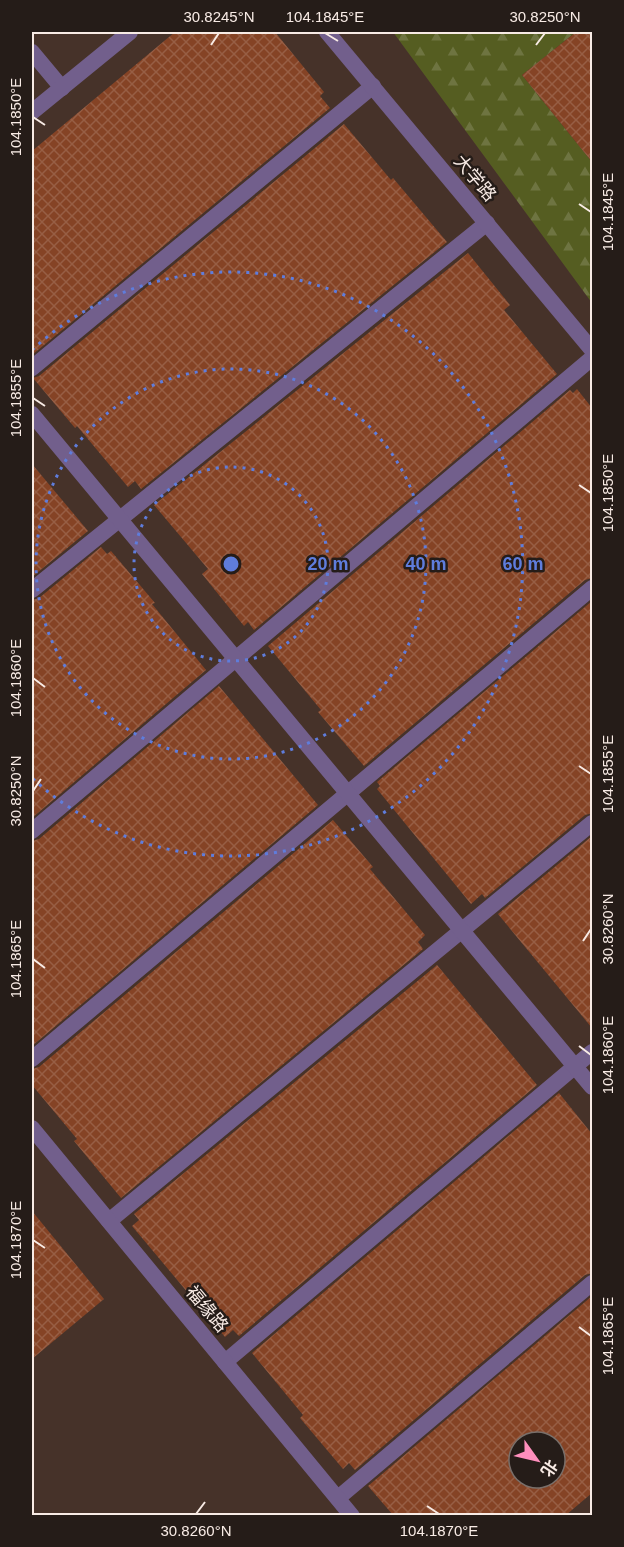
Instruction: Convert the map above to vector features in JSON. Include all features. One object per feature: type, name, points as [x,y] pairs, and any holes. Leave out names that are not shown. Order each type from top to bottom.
[{"type":"street","points":[[32,112],[130,32]]},
{"type":"street","name":"大学路","points":[[327,32],[592,350]]},
{"type":"street","points":[[32,52],[62,88]]},
{"type":"street","points":[[32,368],[373,86]]},
{"type":"street","points":[[32,590],[487,223]]},
{"type":"street","points":[[32,831],[592,358]]},
{"type":"street","points":[[32,414],[592,1087]]},
{"type":"street","points":[[32,1059],[592,588]]},
{"type":"street","points":[[109,1221],[592,823]]},
{"type":"street","points":[[225,1362],[592,1052]]},
{"type":"street","name":"福缘路","points":[[32,1128],[352,1515]]},
{"type":"street","points":[[338,1498],[592,1283]]},
{"type":"green space","points":[[393,32],[576,32],[522,75],[592,162],[592,303]]},
{"type":"building","points":[[175,32],[275,32],[324,92],[320,96],[330,108],[32,355],[32,151]]},
{"type":"building","points":[[576,32],[592,32],[592,162],[522,75]]},
{"type":"building","points":[[344,124],[447,242],[141,489],[135,481],[128,487],[33,378],[39,376]]},
{"type":"building","points":[[468,253],[510,305],[504,310],[557,374],[254,630],[248,622],[244,626],[202,574],[208,569],[154,505]]},
{"type":"building","points":[[577,389],[592,408],[592,578],[585,580],[364,766],[318,712],[321,710],[268,646],[570,390],[573,393]]},
{"type":"building","points":[[32,464],[88,531],[32,577]]},
{"type":"building","points":[[101,547],[107,554],[111,551],[155,603],[152,604],[206,670],[32,818],[32,600],[39,598]]},
{"type":"building","points":[[592,601],[592,813],[585,815],[485,898],[482,894],[471,904],[377,789],[380,786],[377,782]]},
{"type":"building","points":[[219,686],[318,805],[32,1046],[32,841],[39,839]]},
{"type":"building","points":[[333,820],[373,867],[370,869],[425,935],[418,942],[423,949],[121,1198],[74,1141],[77,1139],[32,1085],[32,1069],[39,1067]]},
{"type":"building","points":[[592,836],[592,1028],[498,914]]},
{"type":"building","points":[[437,965],[537,1085],[239,1336],[233,1330],[225,1337],[132,1226],[139,1220],[134,1214]]},
{"type":"building","points":[[559,1093],[592,1134],[592,1273],[585,1275],[355,1470],[349,1463],[343,1469],[300,1418],[303,1415],[252,1353]]},
{"type":"building","points":[[32,1211],[104,1299],[32,1359]]},
{"type":"building","points":[[592,1296],[592,1493],[566,1515],[393,1515],[368,1486]]}]
